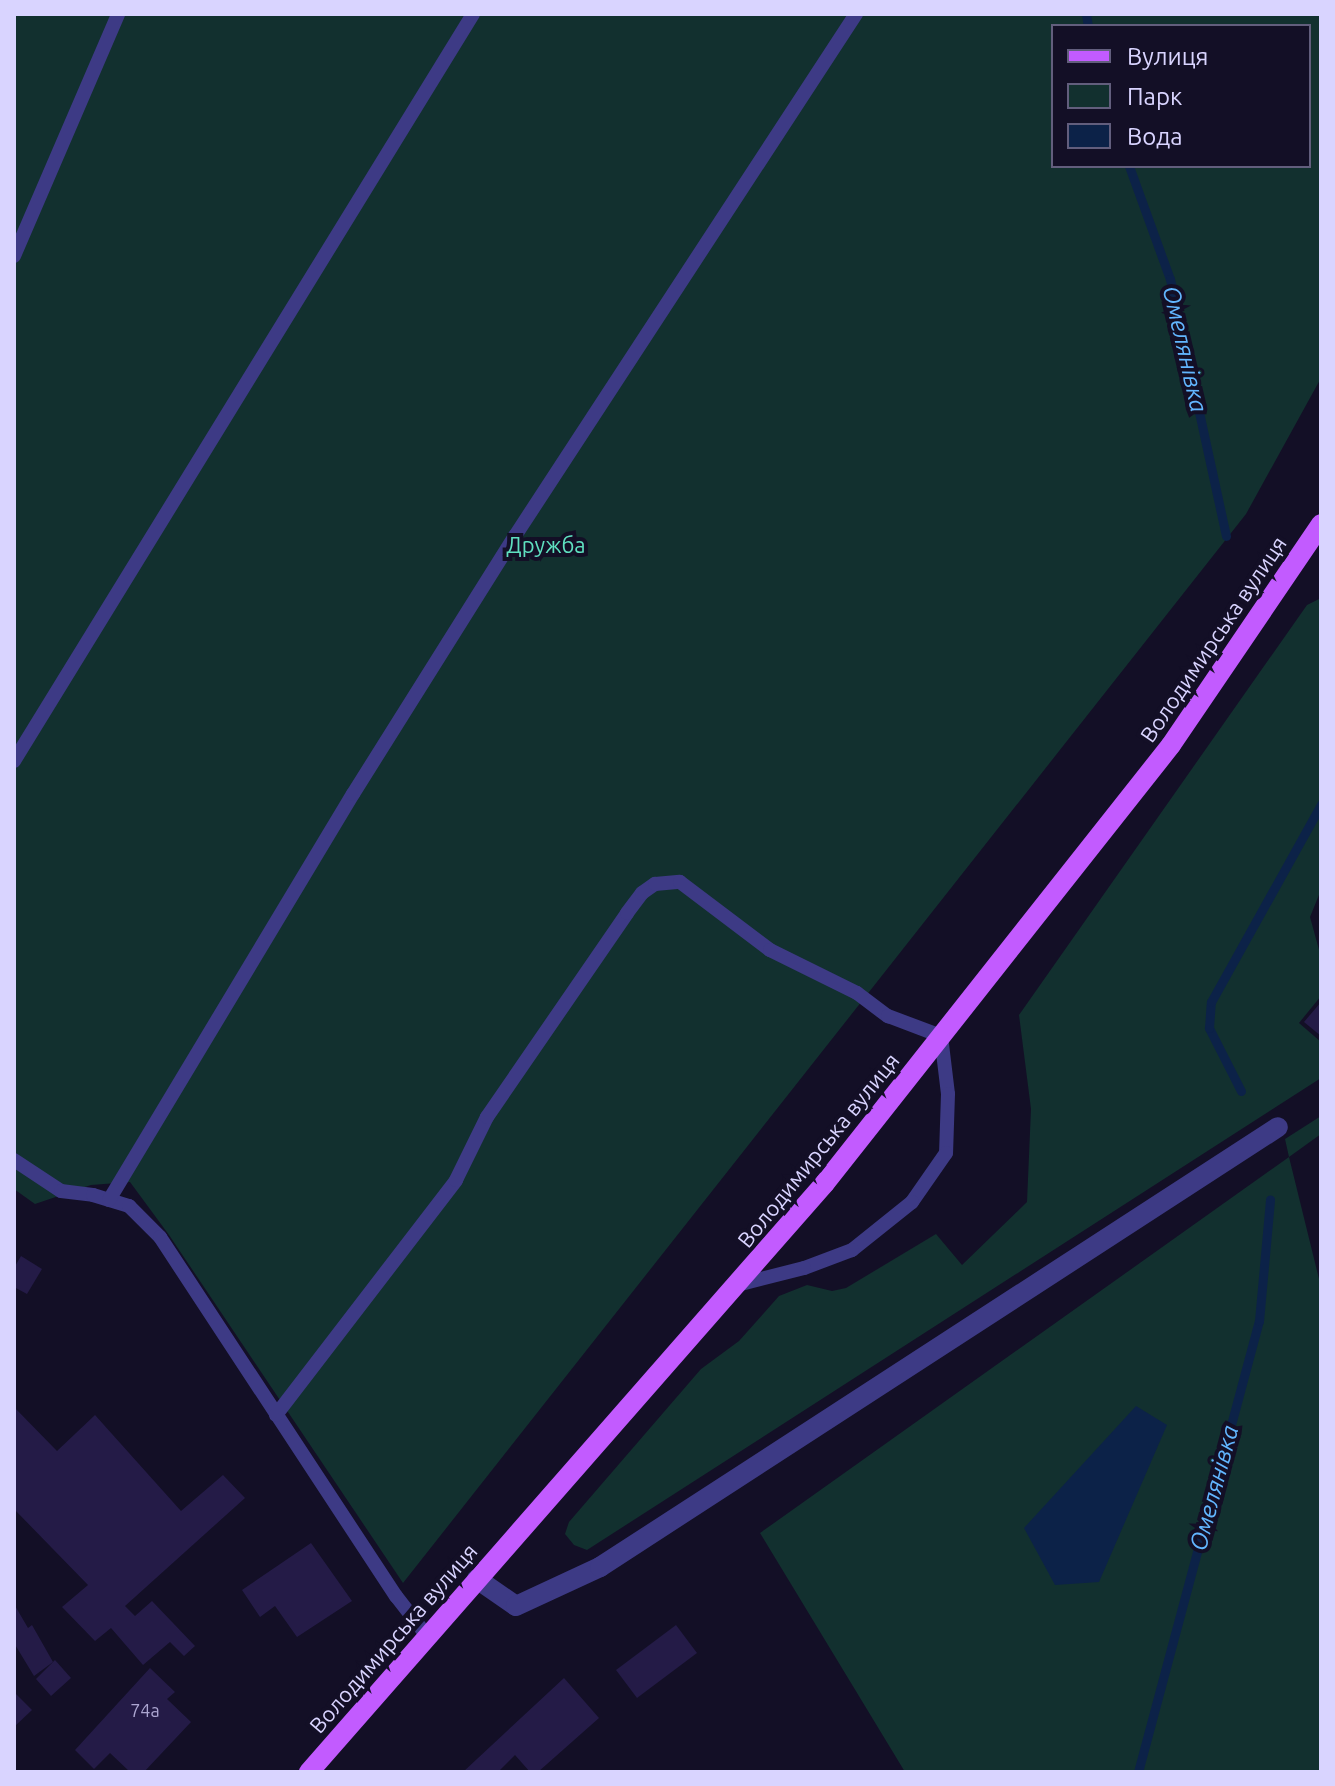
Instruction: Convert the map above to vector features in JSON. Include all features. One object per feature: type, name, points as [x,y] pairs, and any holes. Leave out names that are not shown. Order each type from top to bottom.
[{"type":"main road","name":"Володимирська вулиця","points":[[309,1772],[825,1183],[1171,745],[1321,524]]},
{"type":"street","points":[[477,1579],[516,1606],[600,1567],[1278,1127]]},
{"type":"lane","points":[[14,256],[118,14]]},
{"type":"lane","points":[[14,761],[473,14]]},
{"type":"lane","points":[[109,1200],[353,794],[507,549],[792,117],[856,14]]},
{"type":"lane","points":[[276,1415],[456,1180],[487,1117],[642,893],[655,884],[680,882],[770,950],[857,993],[888,1016],[941,1036],[948,1094],[946,1153],[912,1202],[852,1250],[804,1268],[737,1285]]},
{"type":"lane","points":[[14,1160],[61,1191],[129,1206],[160,1237],[396,1596],[427,1636]]},
{"type":"green space","name":"Дружба","points":[[14,14],[1321,14],[1321,378],[1246,514],[403,1583],[169,1235],[130,1182],[91,1185],[35,1204],[14,1189]]},
{"type":"green space","points":[[1321,598],[1321,890],[1310,917],[1321,957],[1321,996],[1299,1023],[1321,1042],[1321,1078],[587,1550],[574,1545],[565,1534],[569,1522],[701,1369],[739,1341],[779,1296],[807,1285],[832,1291],[846,1288],[936,1234],[962,1265],[1027,1202],[1031,1109],[1019,1015],[1307,605]]},
{"type":"green space","points":[[1321,1116],[1321,1134],[1289,1157],[1285,1139]]},
{"type":"green space","points":[[1289,1157],[1321,1287],[1321,1772],[905,1772],[760,1533]]},
{"type":"water","points":[[1136,1406],[1167,1425],[1099,1582],[1055,1585],[1024,1528]]},
{"type":"building","points":[[1321,1002],[1321,1036],[1304,1022]]},
{"type":"building","points":[[21,1256],[42,1269],[27,1294],[14,1287],[14,1268]]},
{"type":"building","points":[[14,1407],[57,1451],[95,1415],[181,1511],[223,1475],[245,1498],[125,1606],[135,1616],[152,1601],[195,1646],[184,1656],[170,1642],[143,1665],[111,1628],[95,1641],[62,1607],[88,1585],[14,1509]]},
{"type":"building","points":[[311,1543],[352,1601],[297,1637],[275,1606],[260,1617],[242,1590]]},
{"type":"building","points":[[14,1604],[28,1628],[32,1625],[53,1662],[34,1676],[14,1643]]},
{"type":"building","points":[[676,1625],[697,1653],[637,1698],[616,1670]]},
{"type":"building","points":[[55,1660],[71,1678],[51,1696],[36,1679]]},
{"type":"building","points":[[150,1668],[175,1692],[167,1699],[191,1722],[144,1772],[130,1772],[110,1753],[94,1769],[75,1750]]},
{"type":"building","points":[[564,1678],[599,1718],[538,1772],[530,1772],[515,1755],[498,1772],[463,1772]]},
{"type":"building","points":[[14,1692],[32,1710],[14,1727]]},
{"type":"waterway","name":"Омелянівка","points":[[1086,14],[1088,24]]},
{"type":"waterway","name":"Омелянівка","points":[[1130,168],[1170,279],[1226,536]]},
{"type":"waterway","name":"Омелянівка","points":[[1241,1091],[1209,1028],[1211,1002],[1321,804]]},
{"type":"waterway","name":"Омелянівка","points":[[1138,1772],[1259,1321],[1270,1199]]}]
